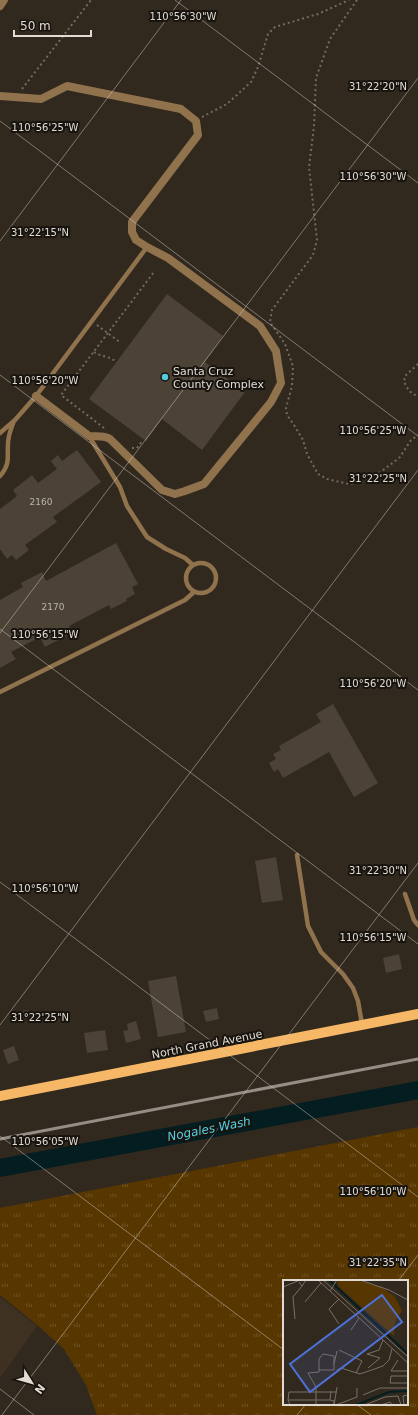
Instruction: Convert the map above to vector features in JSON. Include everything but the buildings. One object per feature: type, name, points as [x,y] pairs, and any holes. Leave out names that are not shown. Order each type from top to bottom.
[{"type":"main road","name":"North Grand Avenue","points":[[0,1096],[418,1014]]},
{"type":"street","points":[[0,6],[4,0]]},
{"type":"street","points":[[0,96],[41,99],[67,86],[181,109],[196,121],[198,135],[132,222],[132,232],[136,240],[168,258],[260,326],[276,351],[280,383],[271,402],[204,484],[175,494],[162,490],[110,439],[103,436],[89,436],[36,396]]},
{"type":"lane","points":[[0,434],[15,420],[36,396],[147,247]]},
{"type":"lane","points":[[0,476],[6,466],[9,455],[9,436],[15,420]]},
{"type":"lane","points":[[89,436],[120,487],[127,506],[147,537],[166,549],[185,558],[193,565]]},
{"type":"lane","points":[[202,562],[207,563],[215,570],[217,580],[212,588],[204,593],[194,592],[188,586],[186,577],[187,572],[193,565],[202,562]]},
{"type":"lane","points":[[0,692],[185,600],[194,592]]},
{"type":"lane","points":[[296,855],[308,926],[322,952],[343,974],[353,988],[358,1001],[362,1025]]},
{"type":"lane","points":[[405,894],[414,920],[418,925]]},
{"type":"path","points":[[16,97],[91,0]]},
{"type":"path","points":[[196,121],[227,104],[251,82],[258,67],[268,34],[275,27],[318,14],[350,0]]},
{"type":"path","points":[[357,0],[330,39],[316,78],[314,126],[309,167],[317,240],[313,255],[272,310],[270,322],[285,344],[293,366],[293,381],[286,408],[287,415],[303,440],[307,454],[318,474],[327,479],[349,484],[362,482],[374,476],[400,457],[411,440],[418,435]]},
{"type":"path","points":[[106,429],[61,395],[154,272]]},
{"type":"path","points":[[92,321],[121,343]]},
{"type":"path","points":[[94,352],[99,356],[111,357],[115,361]]},
{"type":"path","points":[[418,364],[405,376],[404,382],[409,391],[418,397]]},
{"type":"path","points":[[131,448],[137,448],[143,440]]},
{"type":"shaded area","points":[[0,1297],[37,1326],[0,1378]]},
{"type":"green space","points":[[418,1127],[418,1415],[97,1415],[86,1385],[64,1349],[0,1295],[0,1208]]},
{"type":"waterway","name":"Nogales Wash","points":[[0,1168],[418,1090]]},
{"type":"railway","points":[[0,1139],[418,1059]]},
{"type":"place","name":"Santa Cruz County Complex","points":[[165,377]]}]
